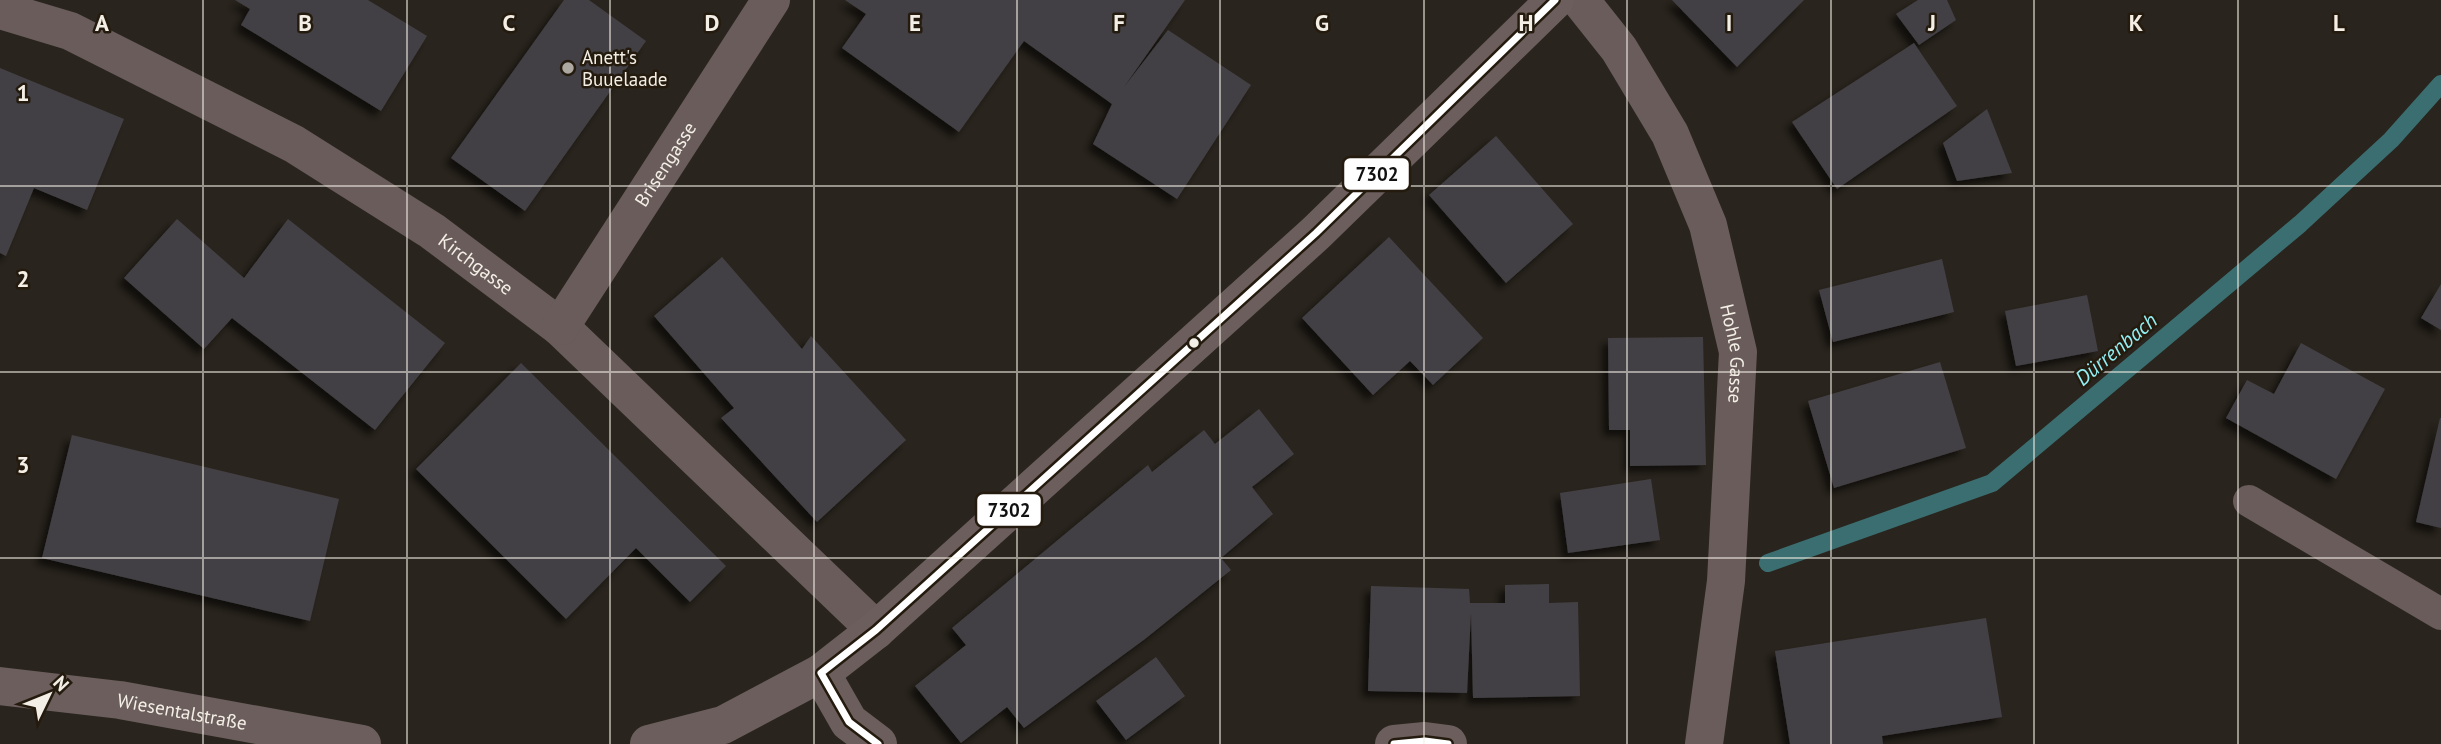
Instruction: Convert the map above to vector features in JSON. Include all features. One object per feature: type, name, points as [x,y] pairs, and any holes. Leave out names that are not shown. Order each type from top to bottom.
[{"type":"street","name":"Brisengasse","points":[[560,327],[771,0]]},
{"type":"street","points":[[649,744],[723,725],[821,673],[876,629],[1316,233],[1555,0]]},
{"type":"street","name":"Hohle Gasse","points":[[1580,0],[1619,49],[1670,134],[1707,225],[1738,352],[1726,582],[1704,744]]},
{"type":"street","name":"Kirchgasse","points":[[0,10],[69,31],[294,145],[432,231],[560,327],[876,629]]},
{"type":"street","points":[[821,673],[849,722],[878,744]]},
{"type":"street","name":"Wiesentalstraße","points":[[0,686],[120,700],[362,744]]},
{"type":"street","points":[[1394,744],[1425,741],[1448,744]]},
{"type":"lane","points":[[2249,502],[2441,614]]},
{"type":"building","points":[[235,0],[368,0],[427,36],[381,111],[241,25],[250,9]]},
{"type":"building","points":[[564,0],[589,0],[646,41],[525,211],[451,158]]},
{"type":"building","points":[[845,0],[1185,0],[1124,87],[1168,30],[1251,85],[1177,199],[1093,144],[1112,104],[1024,41],[959,132],[842,48],[866,14]]},
{"type":"building","points":[[1672,0],[1804,0],[1737,67]]},
{"type":"building","points":[[1918,0],[1947,0],[1956,20],[1919,45],[1896,14]]},
{"type":"building","points":[[1914,43],[1957,106],[1837,189],[1792,122]]},
{"type":"building","points":[[0,68],[124,119],[87,210],[34,188],[6,256],[0,253]]},
{"type":"building","points":[[1987,109],[2012,173],[1957,181],[1943,143]]},
{"type":"building","points":[[1496,136],[1573,224],[1506,283],[1429,195]]},
{"type":"building","points":[[177,219],[244,278],[288,219],[445,343],[375,430],[232,318],[204,349],[124,278]]},
{"type":"building","points":[[1389,237],[1483,338],[1433,385],[1410,361],[1373,395],[1302,318]]},
{"type":"building","points":[[722,257],[802,349],[811,336],[906,440],[817,522],[721,418],[734,408],[654,316]]},
{"type":"building","points":[[1942,259],[1954,312],[1833,342],[1819,290]]},
{"type":"building","points":[[2441,284],[2441,330],[2421,318]]},
{"type":"building","points":[[2087,295],[2098,351],[2016,366],[2005,311]]},
{"type":"building","points":[[1703,337],[1706,465],[1630,466],[1630,430],[1609,430],[1608,338]]},
{"type":"building","points":[[2301,343],[2385,389],[2336,479],[2226,418],[2247,380],[2274,394]]},
{"type":"building","points":[[1940,362],[1966,448],[1834,488],[1808,401]]},
{"type":"building","points":[[521,363],[726,566],[690,602],[636,548],[566,619],[416,469]]},
{"type":"building","points":[[1259,409],[1294,454],[1252,487],[1273,514],[1221,558],[1231,570],[1145,639],[1024,728],[1007,707],[961,743],[915,686],[966,645],[952,628],[1148,465],[1152,472],[1204,430],[1215,444]]},
{"type":"building","points":[[2441,418],[2441,528],[2416,522]]},
{"type":"building","points":[[72,435],[339,499],[310,621],[42,558]]},
{"type":"building","points":[[1651,479],[1660,540],[1568,553],[1560,493]]},
{"type":"building","points":[[1549,584],[1549,603],[1578,602],[1580,696],[1473,698],[1471,613],[1467,693],[1368,691],[1371,586],[1469,589],[1470,603],[1505,603],[1505,585]]},
{"type":"building","points":[[1986,618],[2002,717],[1882,736],[1883,744],[1790,744],[1775,651]]},
{"type":"building","points":[[1156,657],[1185,696],[1126,740],[1096,701]]},
{"type":"waterway","name":"Dürrenbach","points":[[1768,563],[1992,483],[2300,224],[2391,140],[2441,84]]},
{"type":"transit line","name":"7302","points":[[821,673],[876,630],[1316,233],[1555,0]]},
{"type":"transit line","name":"7302","points":[[821,673],[849,722],[878,744]]},
{"type":"transit line","name":"7302","points":[[1394,744],[1425,741],[1448,744]]},
{"type":"place","name":"Anett's Buuelaade","points":[[568,68]]}]
